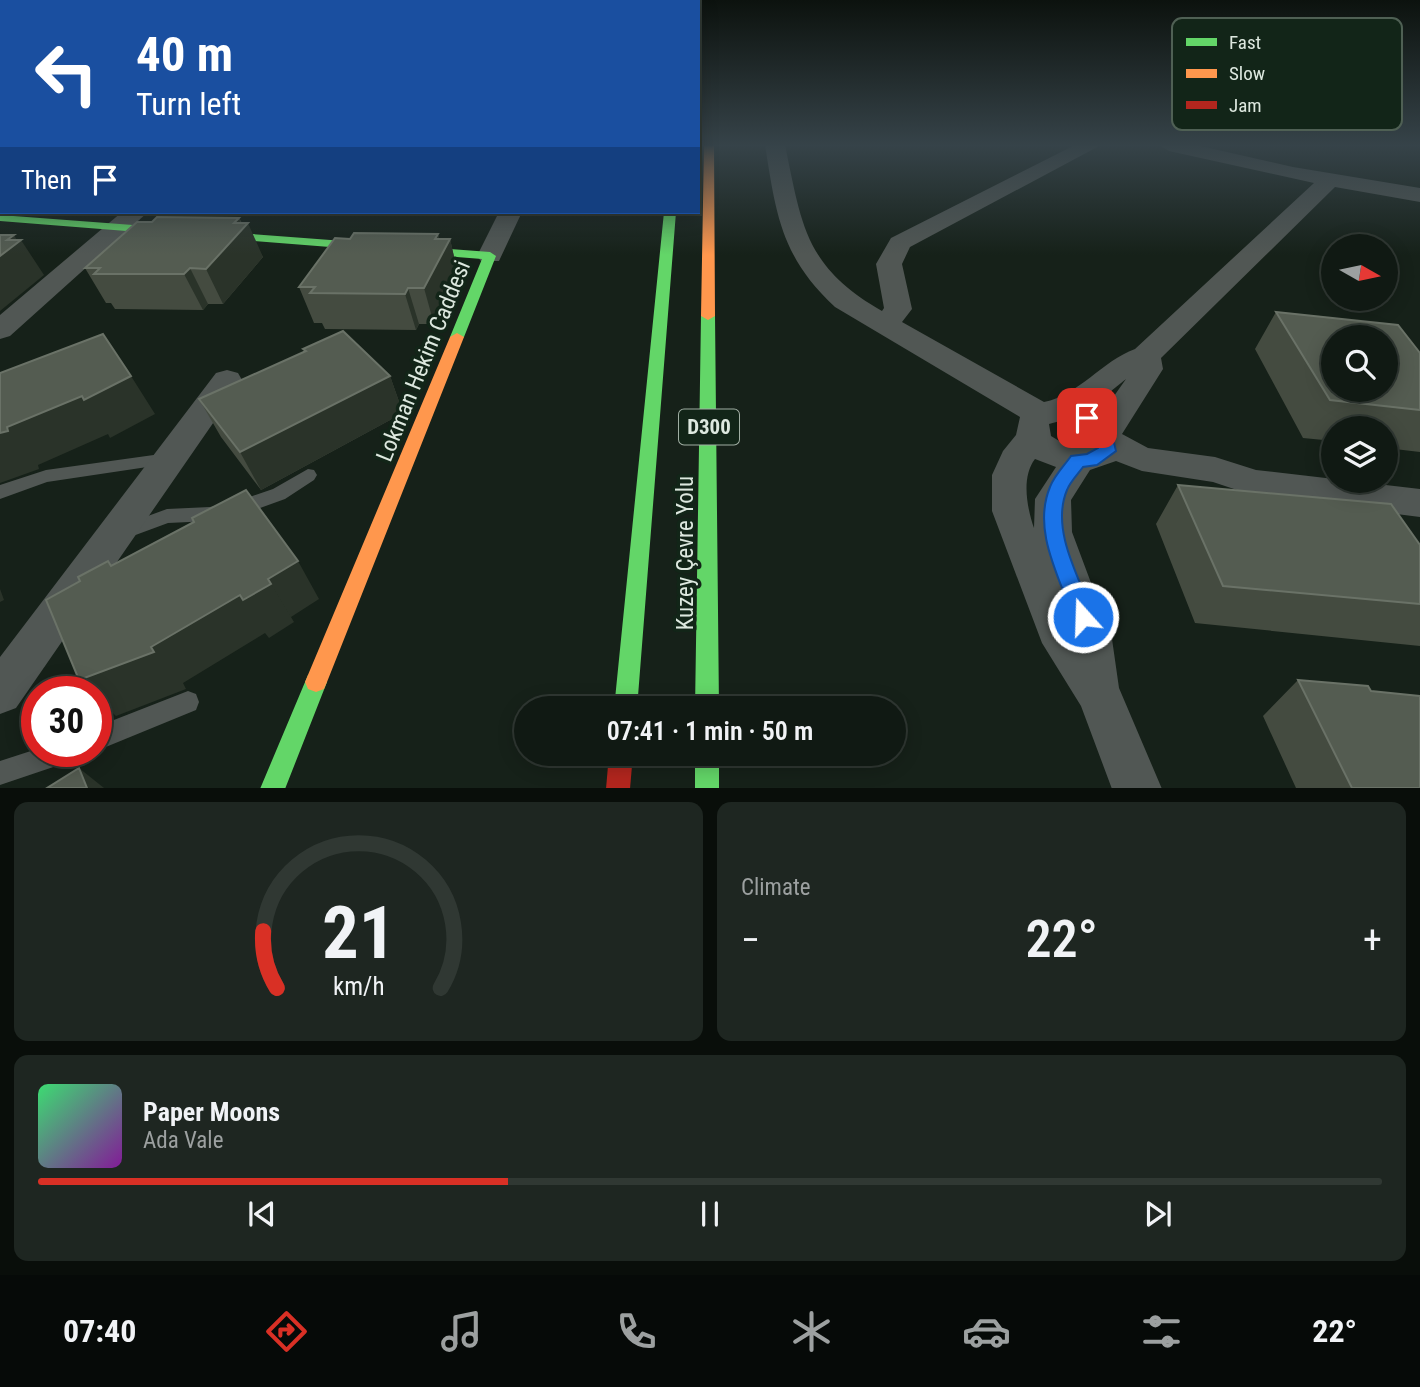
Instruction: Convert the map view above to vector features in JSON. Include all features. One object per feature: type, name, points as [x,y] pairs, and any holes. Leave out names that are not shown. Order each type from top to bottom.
[{"type":"main road","name":"Kuzey Çevre Yolu","points":[[707,696],[709,182]]},
{"type":"main road","name":"Kuzey Çevre Yolu","points":[[626,696],[670,214]]},
{"type":"main road","name":"Lokman Hekim Caddesi","points":[[0,218],[127,220],[490,256],[272,788]]},
{"type":"main road","points":[[618,788],[620,766]]},
{"type":"main road","points":[[706,788],[707,766]]},
{"type":"street","points":[[782,182],[794,240],[805,262],[845,301],[1045,420],[1087,418],[1095,449],[1116,472],[1140,478],[1222,486],[1255,483],[1420,503]]},
{"type":"street","points":[[885,324],[898,309],[889,264],[900,243],[1019,182]]},
{"type":"street","points":[[1137,788],[1099,694],[1064,642],[1017,533],[1010,511],[1010,475],[1015,460],[1045,420],[1110,379],[1130,360],[1146,356],[1328,182]]},
{"type":"street","points":[[1341,182],[1420,195]]},
{"type":"street","points":[[490,256],[509,214]]},
{"type":"street","points":[[0,330],[127,220]]},
{"type":"street","points":[[1099,694],[1091,639],[1053,532],[1053,499],[1095,449],[1148,369],[1146,356]]},
{"type":"street","points":[[3,684],[227,380]]},
{"type":"street","points":[[1045,420],[1051,452],[1095,449]]},
{"type":"lane","points":[[0,492],[46,476],[170,458]]},
{"type":"lane","points":[[113,537],[167,516],[210,514],[243,507],[279,494],[309,475]]},
{"type":"lane","points":[[112,733],[188,702]]},
{"type":"lane","points":[[0,773],[21,766]]},
{"type":"building","points":[[157,217],[239,218],[234,223],[248,223],[206,269],[190,268],[184,274],[94,274],[100,268],[85,268],[137,222],[152,222]]},
{"type":"building","points":[[354,233],[438,234],[435,239],[450,239],[424,288],[408,288],[405,294],[310,293],[315,287],[299,287],[335,238],[350,239]]},
{"type":"building","points":[[0,235],[14,235],[7,240],[21,240],[0,256]]},
{"type":"building","points":[[1276,312],[1398,325],[1321,325],[1321,385]]},
{"type":"building","points":[[1398,325],[1420,353],[1420,410],[1348,402],[1398,402]]},
{"type":"building","points":[[343,331],[390,376],[240,452],[199,399],[306,351],[303,349]]},
{"type":"building","points":[[103,334],[131,376],[84,400],[82,396],[7,427],[8,431],[0,433],[0,373]]},
{"type":"building","points":[[1178,485],[1391,504],[1420,545],[1420,604],[1223,586]]},
{"type":"building","points":[[246,490],[298,561],[268,579],[271,584],[243,600],[240,595],[151,647],[154,652],[90,676],[77,676],[46,600],[80,581],[78,577],[108,561],[111,566],[194,522],[192,518]]},
{"type":"building","points":[[1298,680],[1368,686],[1371,691],[1420,696],[1420,788],[1352,788]]},
{"type":"building","points":[[79,768],[87,788],[47,788]]},
{"type":"traffic: fast","points":[[626,696],[670,214]]},
{"type":"traffic: fast","points":[[0,218],[490,256],[457,337]]},
{"type":"traffic: fast","points":[[707,696],[708,316]]},
{"type":"traffic: fast","points":[[272,788],[316,682]]},
{"type":"traffic: fast","points":[[707,766],[707,788]]},
{"type":"traffic: slow","points":[[708,316],[709,182]]},
{"type":"traffic: slow","points":[[316,682],[457,337]]},
{"type":"traffic: jam","points":[[618,788],[620,766]]},
{"type":"route","points":[[1083,617],[1059,552],[1051,514],[1053,499],[1059,487],[1078,461],[1101,457],[1107,451],[1105,434],[1087,418]]}]
